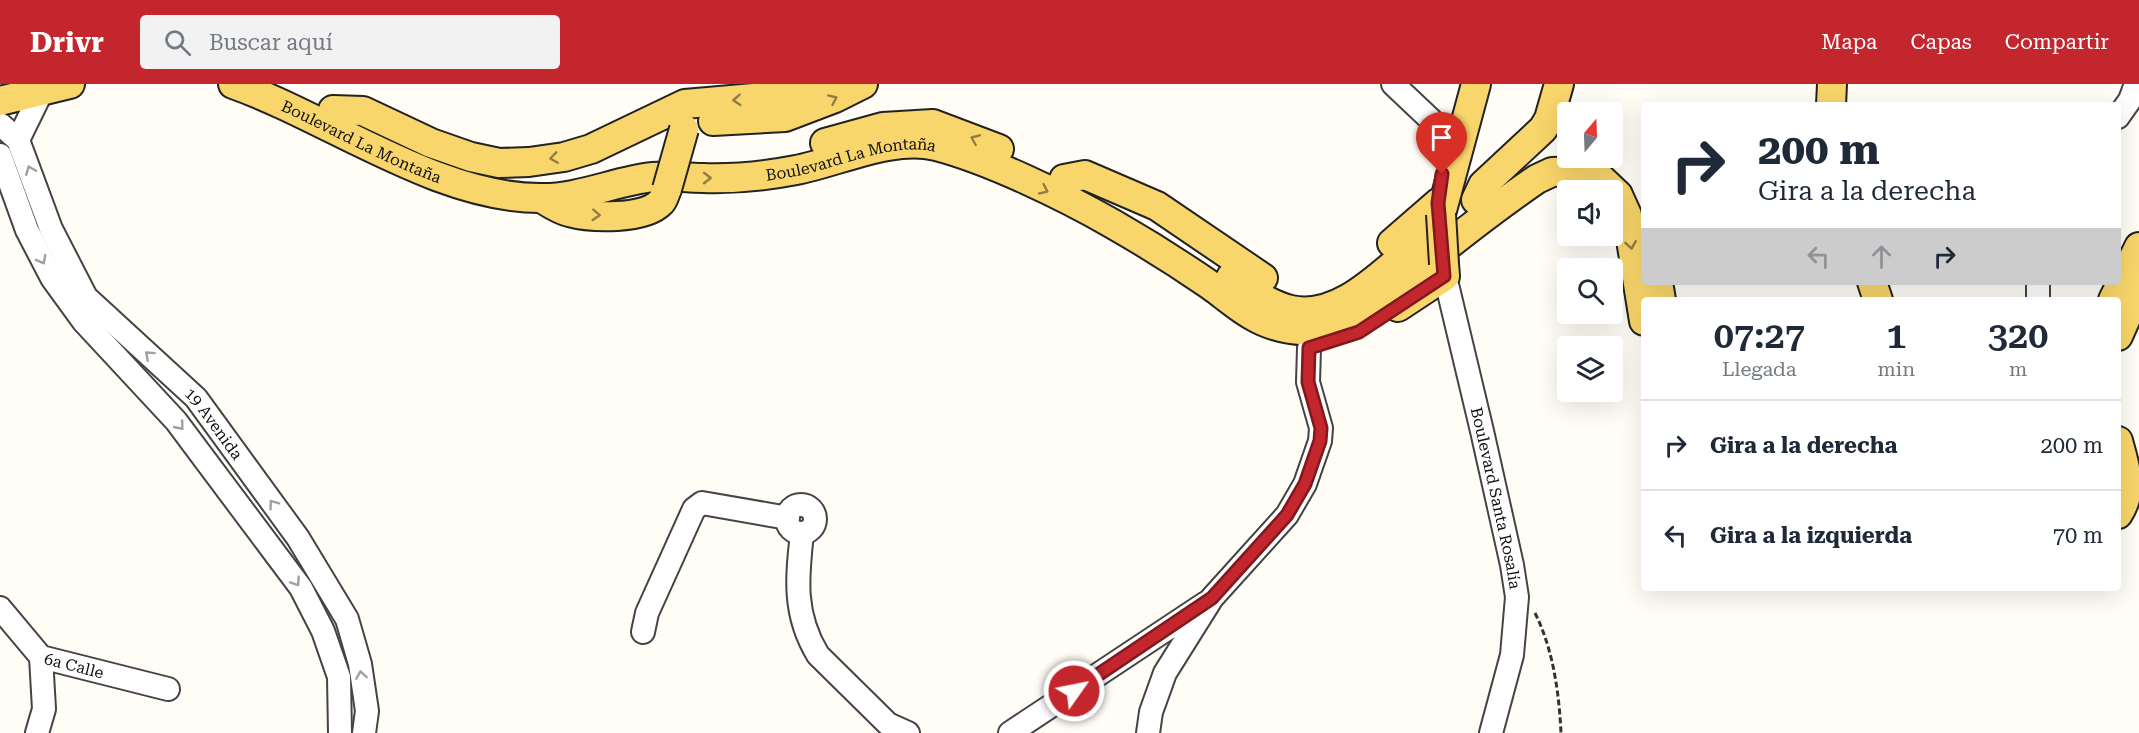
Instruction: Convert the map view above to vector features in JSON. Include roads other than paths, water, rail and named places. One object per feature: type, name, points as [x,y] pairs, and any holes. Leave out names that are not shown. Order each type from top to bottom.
[{"type":"main road","points":[[0,100],[69,84]]},
{"type":"main road","name":"Boulevard La Montaña","points":[[233,84],[267,96],[443,178],[503,195],[541,198],[591,192],[656,177],[706,179],[759,176],[911,143],[932,145],[1069,191]]},
{"type":"main road","name":"Boulevard La Montaña","points":[[277,84],[466,170],[512,180],[549,180],[669,157],[754,158],[806,150],[883,127],[914,124],[945,126],[1069,191],[1254,316],[1294,330],[1318,329],[1356,316],[1434,261]]},
{"type":"main road","points":[[333,110],[363,111],[431,143],[471,157],[499,163],[529,162],[564,157],[591,149],[685,104],[776,96],[820,84]]},
{"type":"main road","points":[[541,198],[568,212],[617,216],[645,211],[662,201],[684,129],[689,123],[785,117],[835,98],[863,84]]},
{"type":"main road","points":[[1434,261],[1449,137],[1461,84]]},
{"type":"main road","points":[[1476,84],[1439,209],[1328,289],[1304,294],[1274,285],[1157,206],[1084,175],[1069,191],[1091,225],[1229,320],[1263,340],[1309,348],[1359,332],[1434,261],[1544,175],[1562,171],[1588,173],[1612,188],[1623,204],[1641,304]]},
{"type":"main road","points":[[1434,261],[1476,200],[1483,185],[1547,124],[1559,84]]},
{"type":"main road","points":[[1831,102],[1832,84]]},
{"type":"main road","points":[[1476,200],[1533,160],[1557,152]]},
{"type":"main road","points":[[1615,168],[1626,175],[1637,189],[1641,199]]},
{"type":"main road","points":[[2121,284],[2139,247]]},
{"type":"main road","points":[[2121,329],[2139,289]]},
{"type":"main road","points":[[2121,454],[2128,483],[2127,497],[2121,508]]},
{"type":"street","points":[[1393,84],[1449,137]]},
{"type":"street","points":[[2121,113],[2130,100],[2136,84]]},
{"type":"street","points":[[18,140],[42,91]]},
{"type":"street","name":"19 Avenida","points":[[0,124],[18,140],[51,229],[86,297],[196,398],[298,538],[347,619],[360,664],[367,711],[364,733]]},
{"type":"street","name":"19 Avenida","points":[[0,155],[27,230],[52,278],[84,322],[183,430],[301,588],[323,631],[339,676],[340,733]]},
{"type":"street","name":"Boulevard Santa Rosalía","points":[[1434,261],[1487,454],[1516,597],[1512,656],[1491,733]]},
{"type":"street","points":[[1148,733],[1151,712],[1165,673],[1212,598],[1287,515],[1305,484],[1320,441],[1321,428],[1308,382],[1309,348]]},
{"type":"street","points":[[643,632],[647,613],[694,509],[702,503],[795,525],[797,597],[810,642],[818,655],[888,724],[908,733]]},
{"type":"street","points":[[1010,733],[1212,598]]},
{"type":"street","name":"6a Calle","points":[[0,609],[41,657],[168,689]]},
{"type":"street","points":[[37,733],[44,709],[41,657]]}]
